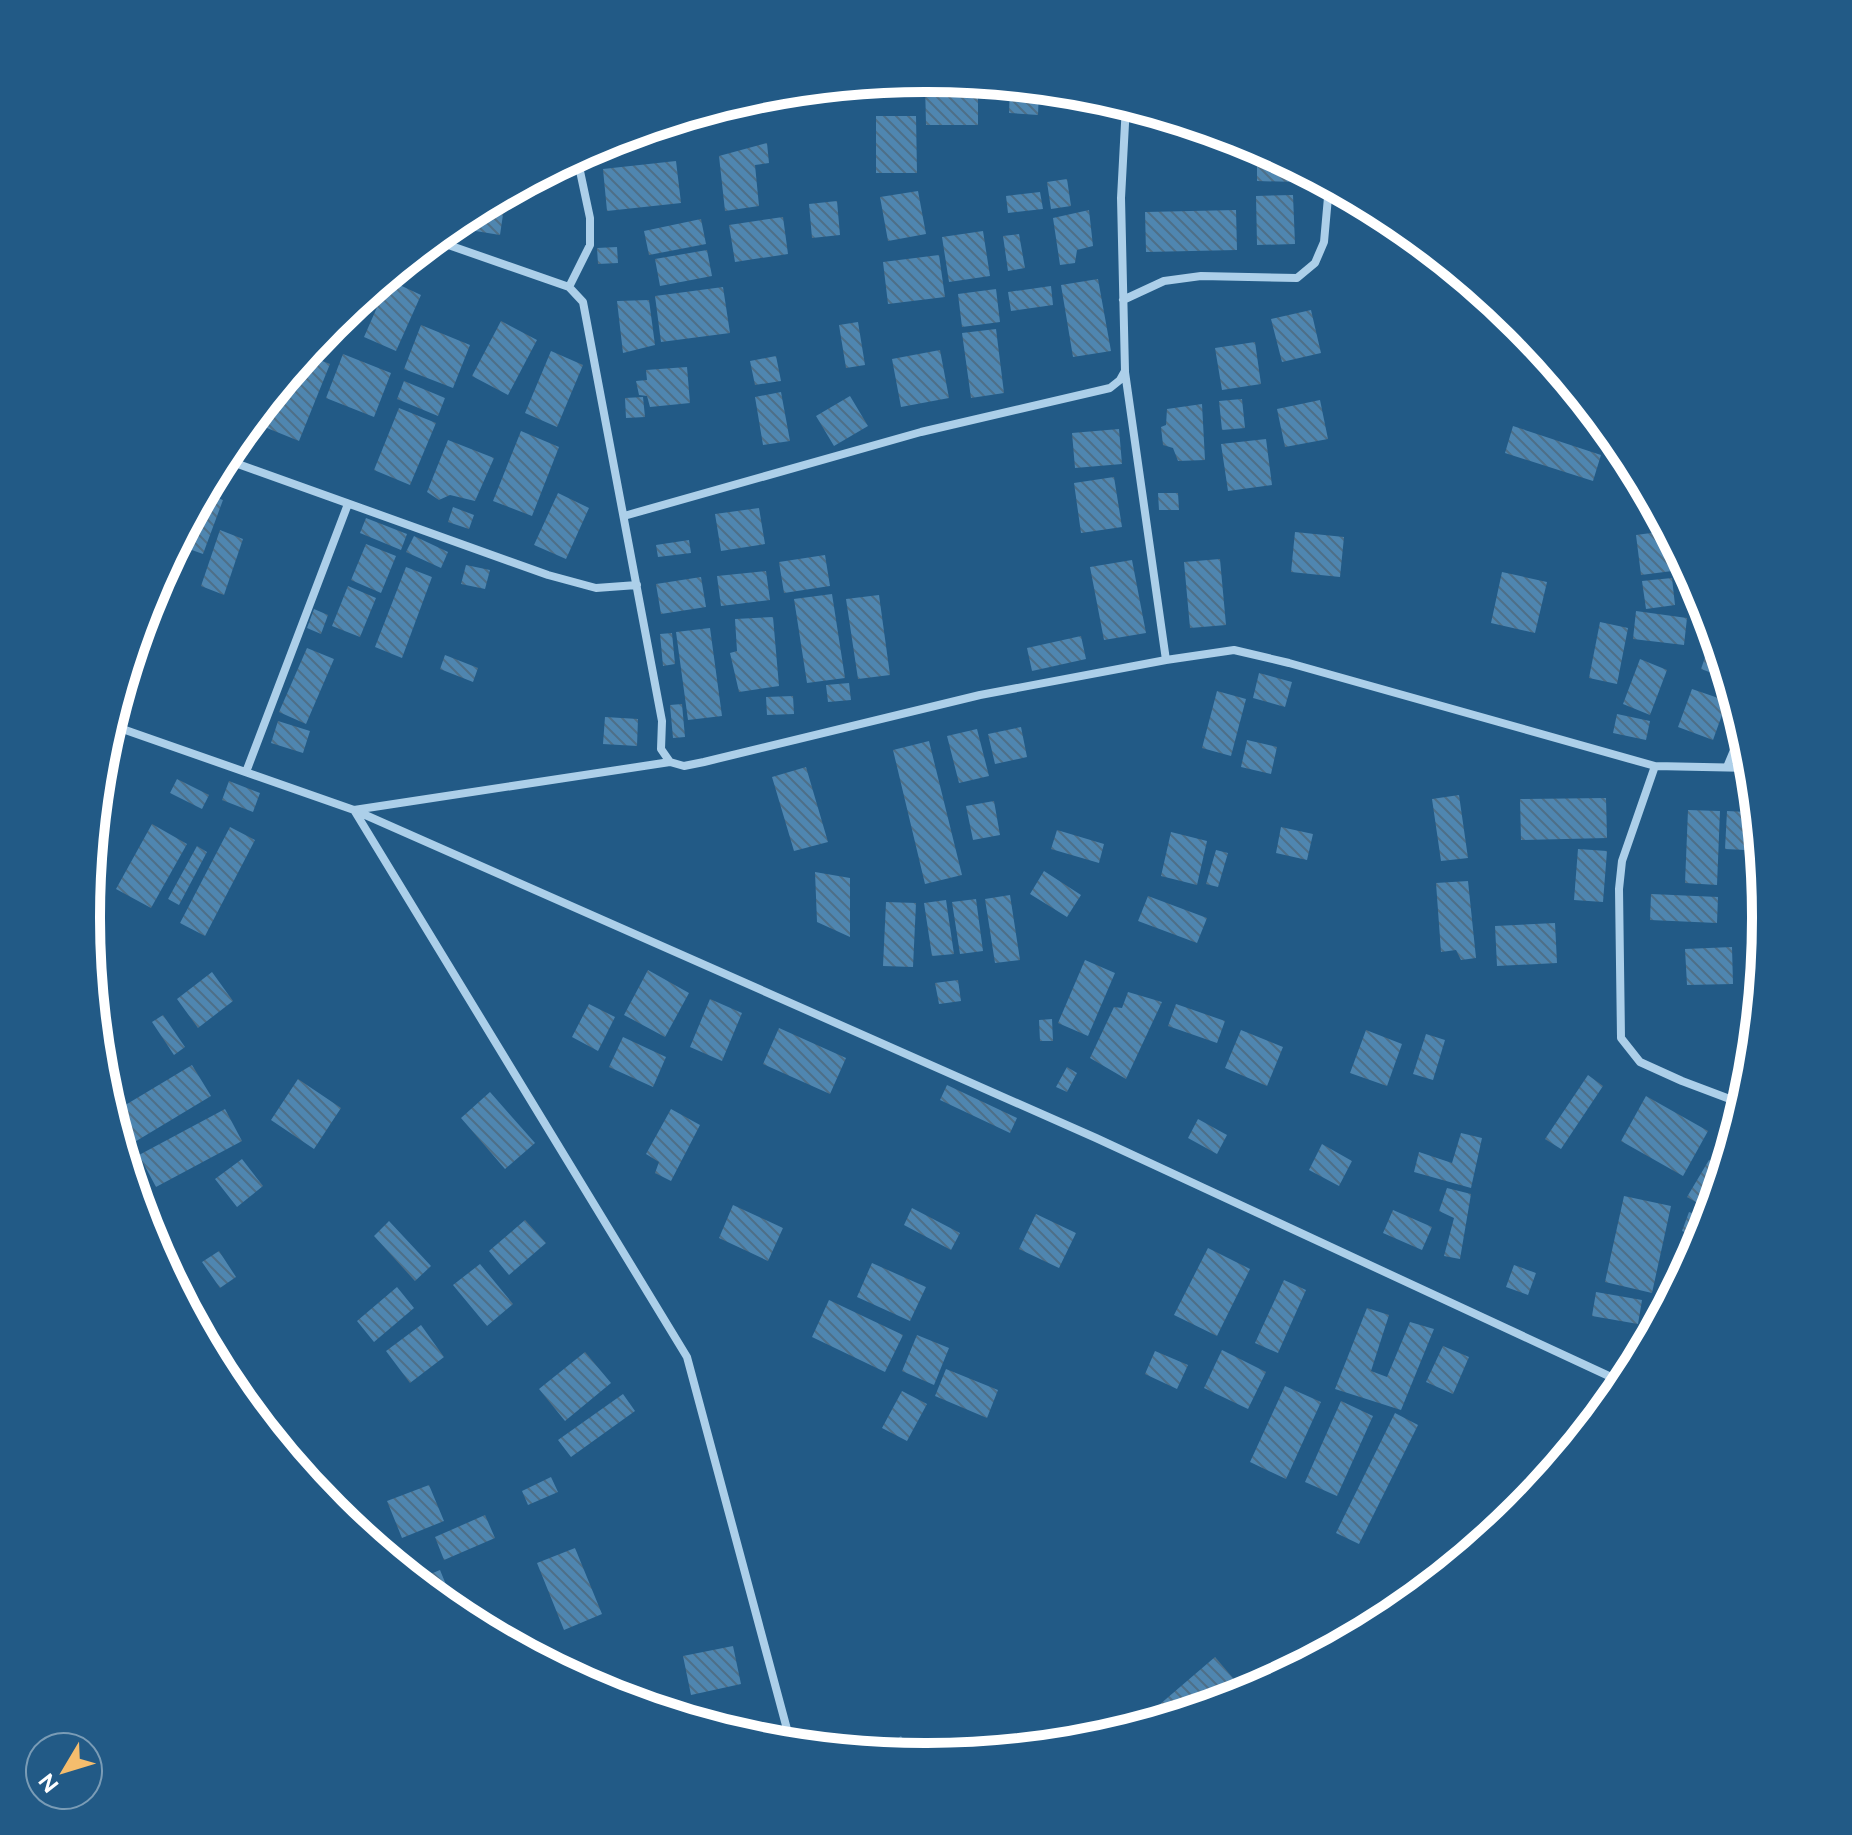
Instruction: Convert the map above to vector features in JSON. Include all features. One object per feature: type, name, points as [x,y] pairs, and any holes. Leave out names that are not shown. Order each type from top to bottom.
[{"type":"street","points":[[1125,117],[1121,198],[1125,371],[1166,660]]},
{"type":"street","points":[[569,287],[590,245],[590,218],[579,169]]},
{"type":"street","points":[[1123,300],[1164,281],[1189,278],[1297,278],[1315,263],[1324,242],[1328,197]]},
{"type":"street","points":[[448,245],[569,287],[583,302],[662,721],[661,749],[670,762]]},
{"type":"street","points":[[624,516],[921,432],[1110,388],[1125,371]]},
{"type":"street","points":[[237,464],[548,575],[596,588],[637,585]]},
{"type":"street","points":[[246,772],[348,504]]},
{"type":"street","points":[[354,810],[670,762],[684,766],[980,695],[1234,650],[1655,766],[1738,767]]},
{"type":"street","points":[[123,729],[354,810],[1096,1138],[1611,1377]]},
{"type":"street","points":[[1727,767],[1734,749]]},
{"type":"street","points":[[1655,766],[1620,875],[1621,1038],[1640,1062],[1731,1099]]},
{"type":"street","points":[[354,810],[687,1357],[787,1731]]},
{"type":"building","points":[[925,92],[978,94],[978,125],[926,125]]},
{"type":"building","points":[[1010,97],[1039,100],[1038,115],[1009,113]]},
{"type":"building","points":[[876,116],[916,116],[917,173],[876,173]]},
{"type":"building","points":[[767,143],[769,163],[755,165],[759,206],[725,211],[719,156]]},
{"type":"building","points":[[676,161],[681,203],[607,211],[603,169]]},
{"type":"building","points":[[1257,162],[1296,180],[1296,182],[1257,181]]},
{"type":"building","points":[[1067,179],[1071,206],[1051,209],[1047,182]]},
{"type":"building","points":[[918,191],[926,234],[888,241],[880,197]]},
{"type":"building","points":[[1040,192],[1043,209],[1008,213],[1006,196]]},
{"type":"building","points":[[1293,195],[1295,244],[1257,245],[1256,196]]},
{"type":"building","points":[[837,201],[840,235],[812,238],[809,204]]},
{"type":"building","points":[[504,209],[500,235],[469,230]]},
{"type":"building","points":[[1089,210],[1093,246],[1077,250],[1075,263],[1060,265],[1053,218]]},
{"type":"building","points":[[1236,210],[1237,250],[1146,252],[1145,212]]},
{"type":"building","points":[[783,217],[788,254],[735,262],[729,225]]},
{"type":"building","points":[[701,219],[706,244],[649,255],[644,231]]},
{"type":"building","points":[[983,231],[990,276],[949,282],[942,237]]},
{"type":"building","points":[[1019,234],[1025,268],[1008,271],[1003,236]]},
{"type":"building","points":[[617,247],[618,263],[598,264],[597,248]]},
{"type":"building","points":[[707,250],[712,276],[660,286],[655,259]]},
{"type":"building","points":[[939,255],[945,297],[888,304],[883,262]]},
{"type":"building","points":[[1098,279],[1111,351],[1073,357],[1061,285]]},
{"type":"building","points":[[398,284],[421,295],[396,351],[364,337],[381,298]]},
{"type":"building","points":[[1051,286],[1053,305],[1011,311],[1008,292]]},
{"type":"building","points":[[723,287],[730,333],[661,342],[655,296]]},
{"type":"building","points":[[996,289],[1000,322],[962,327],[958,294]]},
{"type":"building","points":[[649,300],[655,345],[623,353],[617,301]]},
{"type":"building","points":[[1311,310],[1321,353],[1282,362],[1271,319]]},
{"type":"building","points":[[501,321],[537,340],[508,395],[472,376]]},
{"type":"building","points":[[858,322],[865,365],[846,368],[839,325]]},
{"type":"building","points":[[421,325],[470,345],[453,388],[404,369]]},
{"type":"building","points":[[996,329],[1004,393],[971,398],[962,333]]},
{"type":"building","points":[[1255,342],[1261,384],[1222,390],[1215,348]]},
{"type":"building","points":[[940,350],[949,398],[901,407],[892,359]]},
{"type":"building","points":[[551,351],[583,365],[557,427],[525,413]]},
{"type":"building","points":[[343,354],[391,373],[374,417],[326,398]]},
{"type":"building","points":[[776,356],[781,381],[755,385],[750,361]]},
{"type":"building","points":[[318,359],[330,364],[299,441],[263,426]]},
{"type":"building","points":[[687,367],[690,403],[650,407],[647,396],[639,395],[636,381],[647,380],[646,370]]},
{"type":"building","points":[[404,381],[445,398],[438,416],[397,399]]},
{"type":"building","points":[[781,392],[790,441],[763,445],[755,397]]},
{"type":"building","points":[[850,396],[868,426],[834,446],[816,416]]},
{"type":"building","points":[[643,397],[645,417],[626,418],[625,398]]},
{"type":"building","points":[[1242,399],[1245,428],[1222,430],[1219,401]]},
{"type":"building","points":[[1320,400],[1328,439],[1285,447],[1277,409]]},
{"type":"building","points":[[1202,404],[1205,460],[1178,461],[1173,448],[1163,445],[1161,427],[1166,425],[1167,409]]},
{"type":"building","points":[[399,408],[436,423],[410,485],[374,470]]},
{"type":"building","points":[[1513,426],[1601,455],[1593,481],[1505,453]]},
{"type":"building","points":[[1119,429],[1122,464],[1075,468],[1072,433]]},
{"type":"building","points":[[521,431],[559,447],[532,516],[493,501]]},
{"type":"building","points":[[1266,439],[1272,485],[1228,491],[1221,444]]},
{"type":"building","points":[[448,440],[494,458],[475,501],[450,495],[439,500],[427,492]]},
{"type":"building","points":[[1114,477],[1122,527],[1081,533],[1074,483]]},
{"type":"building","points":[[558,493],[589,508],[566,559],[534,545]]},
{"type":"building","points":[[1158,493],[1178,493],[1179,510],[1159,510]]},
{"type":"building","points":[[216,497],[223,500],[203,554],[188,549]]},
{"type":"building","points":[[453,507],[474,515],[469,529],[448,522]]},
{"type":"building","points":[[759,508],[765,544],[721,551],[715,514]]},
{"type":"building","points":[[366,518],[407,534],[401,550],[360,533]]},
{"type":"building","points":[[220,530],[243,539],[224,595],[201,586]]},
{"type":"building","points":[[1295,532],[1344,537],[1340,577],[1291,572]]},
{"type":"building","points":[[1656,532],[1675,571],[1641,575],[1636,535]]},
{"type":"building","points":[[414,536],[448,552],[441,568],[406,552]]},
{"type":"building","points":[[689,540],[691,553],[658,557],[656,545]]},
{"type":"building","points":[[366,544],[396,556],[381,593],[351,580]]},
{"type":"building","points":[[825,555],[830,586],[784,593],[779,562]]},
{"type":"building","points":[[1220,559],[1226,625],[1190,628],[1184,562]]},
{"type":"building","points":[[1132,560],[1146,633],[1104,640],[1090,567]]},
{"type":"building","points":[[466,565],[490,570],[485,589],[461,584]]},
{"type":"building","points":[[406,567],[432,577],[402,658],[375,647]]},
{"type":"building","points":[[766,571],[770,600],[721,606],[717,576]]},
{"type":"building","points":[[1502,572],[1547,582],[1535,633],[1491,623]]},
{"type":"building","points":[[701,577],[706,607],[661,614],[656,584]]},
{"type":"building","points":[[1672,578],[1675,605],[1646,609],[1642,581]]},
{"type":"building","points":[[348,586],[376,598],[360,637],[332,626]]},
{"type":"building","points":[[832,594],[845,678],[807,683],[794,599]]},
{"type":"building","points":[[879,595],[890,675],[858,679],[846,599]]},
{"type":"building","points":[[314,609],[328,615],[321,634],[307,628]]},
{"type":"building","points":[[1636,611],[1687,618],[1684,645],[1633,639]]},
{"type":"building","points":[[773,617],[779,686],[739,692],[730,653],[737,651],[735,619]]},
{"type":"building","points":[[1600,622],[1628,628],[1617,684],[1589,678]]},
{"type":"building","points":[[710,628],[722,716],[688,720],[676,632]]},
{"type":"building","points":[[672,633],[675,664],[663,666],[660,634]]},
{"type":"building","points":[[1081,636],[1086,659],[1032,671],[1027,648]]},
{"type":"building","points":[[307,648],[334,659],[306,724],[279,712]]},
{"type":"building","points":[[1707,650],[1714,674],[1701,669]]},
{"type":"building","points":[[445,655],[478,668],[473,682],[440,669]]},
{"type":"building","points":[[1640,659],[1667,670],[1650,715],[1623,704]]},
{"type":"building","points":[[1259,673],[1292,682],[1285,707],[1253,698]]},
{"type":"building","points":[[849,683],[851,700],[828,702],[826,685]]},
{"type":"building","points":[[1692,689],[1722,699],[1724,709],[1713,740],[1678,727]]},
{"type":"building","points":[[1217,691],[1246,699],[1231,756],[1202,748]]},
{"type":"building","points":[[793,696],[794,714],[767,715],[766,697]]},
{"type":"building","points":[[682,704],[685,737],[673,738],[670,705]]},
{"type":"building","points":[[1617,714],[1650,721],[1646,740],[1613,733]]},
{"type":"building","points":[[605,717],[638,719],[637,746],[603,744]]},
{"type":"building","points":[[278,721],[310,731],[303,753],[271,743]]},
{"type":"building","points":[[1021,727],[1027,757],[995,764],[988,734]]},
{"type":"building","points":[[977,729],[989,776],[959,783],[947,736]]},
{"type":"building","points":[[1247,740],[1277,747],[1271,774],[1241,767]]},
{"type":"building","points":[[929,741],[962,875],[925,884],[893,750]]},
{"type":"building","points":[[806,767],[828,842],[794,851],[772,777]]},
{"type":"building","points":[[177,779],[209,795],[202,809],[170,793]]},
{"type":"building","points":[[229,781],[260,793],[253,812],[222,800]]},
{"type":"building","points":[[1459,795],[1468,858],[1441,861],[1432,799]]},
{"type":"building","points":[[1606,798],[1607,838],[1521,840],[1520,799]]},
{"type":"building","points":[[994,801],[1000,835],[973,840],[966,806]]},
{"type":"building","points":[[1688,810],[1720,811],[1717,885],[1685,883]]},
{"type":"building","points":[[1727,811],[1744,812],[1745,850],[1725,849]]},
{"type":"building","points":[[152,824],[187,844],[151,908],[116,889]]},
{"type":"building","points":[[230,827],[255,840],[205,936],[180,923]]},
{"type":"building","points":[[1281,827],[1313,834],[1307,860],[1276,853]]},
{"type":"building","points":[[1057,830],[1104,844],[1099,863],[1051,849]]},
{"type":"building","points":[[1171,832],[1207,841],[1197,885],[1161,876]]},
{"type":"building","points":[[197,846],[207,852],[179,905],[168,899]]},
{"type":"building","points":[[1578,849],[1607,851],[1603,902],[1574,900]]},
{"type":"building","points":[[1216,850],[1228,853],[1218,887],[1206,884]]},
{"type":"building","points":[[1044,871],[1081,895],[1067,917],[1030,894]]},
{"type":"building","points":[[815,872],[850,878],[850,937],[817,922]]},
{"type":"building","points":[[1468,881],[1476,958],[1461,960],[1456,950],[1441,952],[1436,883]]},
{"type":"building","points":[[1651,894],[1718,897],[1717,923],[1650,920]]},
{"type":"building","points":[[1010,895],[1020,960],[995,963],[985,899]]},
{"type":"building","points":[[1148,896],[1207,918],[1197,943],[1138,921]]},
{"type":"building","points":[[976,899],[983,951],[960,954],[952,902]]},
{"type":"building","points":[[946,900],[954,954],[932,956],[924,903]]},
{"type":"building","points":[[886,902],[916,903],[913,967],[883,966]]},
{"type":"building","points":[[1555,923],[1557,963],[1497,966],[1495,926]]},
{"type":"building","points":[[1732,947],[1733,984],[1687,985],[1685,949]]},
{"type":"building","points":[[1085,960],[1115,973],[1088,1036],[1058,1023]]},
{"type":"building","points":[[648,970],[689,993],[665,1037],[624,1015]]},
{"type":"building","points":[[212,972],[233,1001],[198,1028],[177,999]]},
{"type":"building","points":[[958,980],[961,1001],[939,1004],[935,983]]},
{"type":"building","points":[[1128,992],[1162,1002],[1126,1079],[1090,1058],[1114,1007],[1122,1008]]},
{"type":"building","points":[[710,999],[742,1013],[722,1061],[690,1047]]},
{"type":"building","points":[[589,1004],[615,1017],[598,1051],[572,1037]]},
{"type":"building","points":[[1176,1004],[1225,1021],[1217,1043],[1168,1026]]},
{"type":"building","points":[[163,1015],[185,1047],[174,1055],[152,1022]]},
{"type":"building","points":[[1052,1019],[1053,1041],[1040,1041],[1039,1020]]},
{"type":"building","points":[[779,1028],[846,1058],[830,1094],[763,1064]]},
{"type":"building","points":[[1241,1030],[1283,1047],[1267,1086],[1225,1068]]},
{"type":"building","points":[[1366,1030],[1402,1044],[1387,1086],[1350,1073]]},
{"type":"building","points":[[1426,1034],[1445,1040],[1433,1080],[1413,1074]]},
{"type":"building","points":[[623,1037],[666,1057],[653,1087],[609,1067]]},
{"type":"building","points":[[192,1065],[211,1096],[133,1143],[123,1106]]},
{"type":"building","points":[[1067,1067],[1077,1073],[1067,1092],[1056,1087]]},
{"type":"building","points":[[1588,1075],[1603,1086],[1561,1149],[1545,1139]]},
{"type":"building","points":[[298,1079],[341,1108],[314,1149],[271,1120]]},
{"type":"building","points":[[947,1085],[1017,1118],[1010,1133],[940,1100]]},
{"type":"building","points":[[490,1092],[535,1143],[505,1169],[461,1118]]},
{"type":"building","points":[[1646,1096],[1708,1131],[1683,1176],[1621,1141]]},
{"type":"building","points":[[225,1109],[242,1141],[156,1187],[139,1155]]},
{"type":"building","points":[[671,1109],[700,1125],[671,1181],[655,1173],[659,1162],[646,1154]]},
{"type":"building","points":[[1198,1119],[1227,1135],[1217,1154],[1188,1138]]},
{"type":"building","points":[[1461,1133],[1482,1138],[1471,1188],[1414,1172],[1419,1152],[1452,1163]]},
{"type":"building","points":[[1322,1144],[1352,1161],[1339,1186],[1309,1170]]},
{"type":"building","points":[[242,1159],[263,1186],[237,1207],[215,1179]]},
{"type":"building","points":[[1709,1160],[1714,1163],[1700,1204],[1687,1197]]},
{"type":"building","points":[[1447,1188],[1471,1194],[1460,1259],[1444,1256],[1454,1218],[1439,1211]]},
{"type":"building","points":[[1624,1196],[1671,1206],[1652,1293],[1605,1282]]},
{"type":"building","points":[[733,1205],[783,1228],[768,1261],[719,1238]]},
{"type":"building","points":[[912,1208],[960,1233],[951,1250],[904,1225]]},
{"type":"building","points":[[1393,1210],[1432,1227],[1422,1250],[1383,1233]]},
{"type":"building","points":[[1689,1212],[1696,1214],[1689,1233],[1682,1231]]},
{"type":"building","points":[[1036,1214],[1076,1233],[1059,1268],[1019,1249]]},
{"type":"building","points":[[525,1220],[546,1243],[509,1275],[489,1251]]},
{"type":"building","points":[[389,1221],[431,1266],[415,1281],[374,1236]]},
{"type":"building","points":[[1208,1248],[1250,1269],[1217,1336],[1174,1315]]},
{"type":"building","points":[[219,1251],[236,1277],[220,1288],[202,1262]]},
{"type":"building","points":[[872,1263],[926,1287],[910,1321],[857,1297]]},
{"type":"building","points":[[480,1264],[513,1304],[487,1326],[453,1285]]},
{"type":"building","points":[[1514,1265],[1536,1273],[1528,1295],[1506,1287]]},
{"type":"building","points":[[1284,1280],[1306,1290],[1278,1353],[1255,1343]]},
{"type":"building","points":[[397,1287],[414,1308],[374,1342],[357,1321]]},
{"type":"building","points":[[1596,1292],[1642,1300],[1638,1324],[1592,1316]]},
{"type":"building","points":[[829,1300],[903,1335],[885,1372],[812,1337]]},
{"type":"building","points":[[1367,1308],[1389,1315],[1371,1371],[1387,1377],[1410,1322],[1434,1329],[1401,1410],[1335,1389]]},
{"type":"building","points":[[421,1325],[444,1357],[410,1383],[386,1351]]},
{"type":"building","points":[[917,1335],[949,1348],[934,1385],[902,1371]]},
{"type":"building","points":[[1443,1346],[1469,1357],[1453,1394],[1426,1382]]},
{"type":"building","points":[[1222,1350],[1266,1372],[1248,1409],[1204,1388]]},
{"type":"building","points":[[1155,1351],[1188,1365],[1177,1389],[1145,1374]]},
{"type":"building","points":[[585,1352],[611,1383],[565,1421],[539,1389]]},
{"type":"building","points":[[946,1369],[998,1390],[987,1418],[935,1396]]},
{"type":"building","points":[[1285,1386],[1321,1402],[1286,1479],[1250,1462]]},
{"type":"building","points":[[902,1391],[927,1404],[907,1441],[882,1428]]},
{"type":"building","points":[[623,1394],[635,1411],[571,1457],[558,1440]]},
{"type":"building","points":[[1341,1401],[1373,1416],[1337,1496],[1305,1482]]},
{"type":"building","points":[[1395,1413],[1418,1425],[1359,1544],[1336,1533]]},
{"type":"building","points":[[551,1477],[558,1492],[528,1505],[522,1491]]},
{"type":"building","points":[[429,1485],[444,1521],[402,1538],[387,1501]]},
{"type":"building","points":[[485,1515],[495,1538],[444,1560],[435,1537]]},
{"type":"building","points":[[575,1548],[602,1614],[564,1630],[537,1563]]},
{"type":"building","points":[[440,1570],[448,1590],[427,1575]]},
{"type":"building","points":[[733,1646],[741,1684],[691,1695],[683,1656]]},
{"type":"building","points":[[1215,1657],[1236,1682],[1191,1699],[1152,1711]]}]
